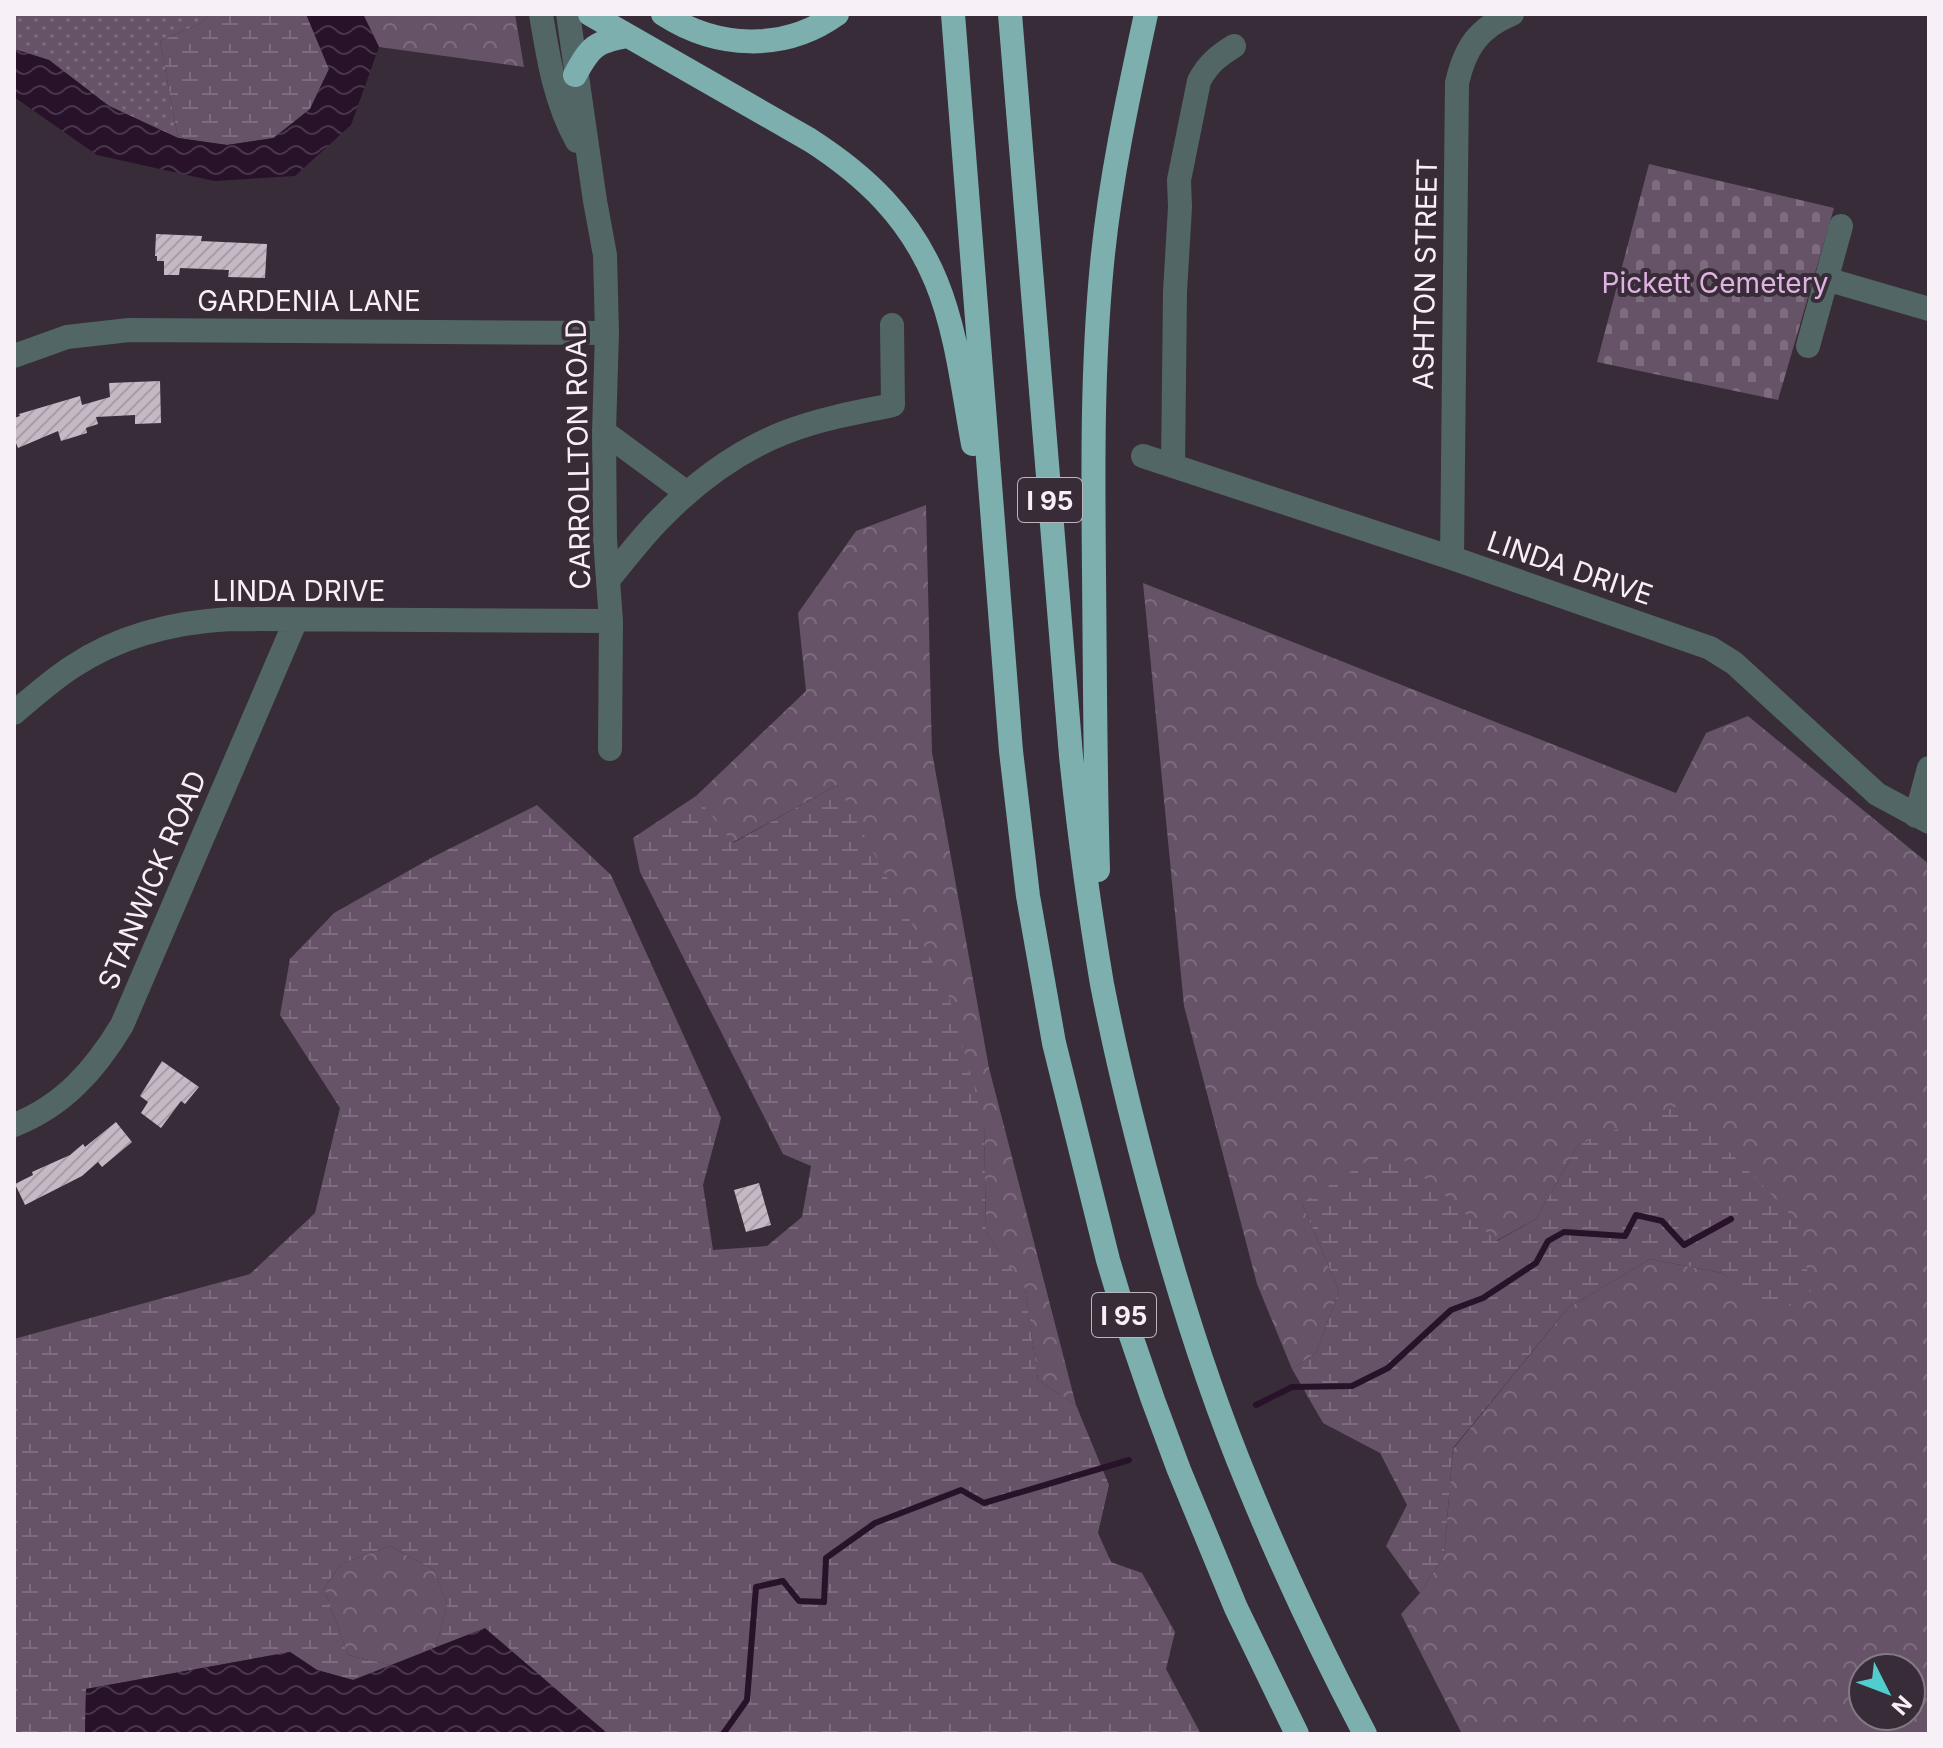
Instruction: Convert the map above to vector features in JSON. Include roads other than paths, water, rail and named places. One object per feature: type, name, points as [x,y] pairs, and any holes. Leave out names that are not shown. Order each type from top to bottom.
[{"type":"highway","points":[[590,14],[840,159],[889,204],[908,230],[936,281],[954,339],[997,574]]},
{"type":"highway","points":[[663,14],[680,25],[714,38],[745,42],[802,34],[837,14]]},
{"type":"highway","name":"I 95","points":[[953,14],[1012,765],[1028,896],[1054,1043],[1092,1201],[1129,1330],[1179,1470],[1236,1608],[1297,1734]]},
{"type":"highway","name":"I 95","points":[[1010,14],[1071,756],[1103,985],[1134,1130],[1153,1200],[1177,1284],[1220,1412],[1282,1562],[1365,1734]]},
{"type":"highway","points":[[1103,985],[1095,784],[1094,406],[1108,212],[1128,94],[1146,14]]},
{"type":"highway","points":[[575,75],[593,48],[606,40],[628,36]]},
{"type":"street","name":"CARROLLTON ROAD","points":[[541,14],[556,87],[568,125],[589,160]]},
{"type":"street","name":"CARROLLTON ROAD","points":[[568,14],[605,255],[605,539],[611,621],[610,749]]},
{"type":"street","name":"ASHTON STREET","points":[[1452,558],[1457,83],[1470,46],[1484,29],[1512,14]]},
{"type":"street","points":[[1173,466],[1179,180],[1199,81],[1206,68],[1234,46]]},
{"type":"street","points":[[1808,346],[1841,226]]},
{"type":"street","points":[[1826,279],[1929,309]]},
{"type":"street","points":[[608,580],[659,520],[687,493],[750,449],[822,420],[893,405],[892,325]]},
{"type":"street","name":"GARDENIA LANE","points":[[14,356],[67,337],[129,330],[607,333]]},
{"type":"street","points":[[604,432],[687,493]]},
{"type":"street","name":"LINDA DRIVE","points":[[1143,456],[1452,558],[1710,648],[1734,663],[1877,794],[1922,819]]},
{"type":"street","name":"LINDA DRIVE","points":[[14,713],[72,666],[104,648],[140,633],[172,625],[205,621],[296,620],[611,621]]},
{"type":"street","name":"STANWICK ROAD","points":[[14,1125],[34,1117],[64,1097],[105,1054],[122,1025],[296,620]]},
{"type":"street","points":[[1922,819],[1929,768]]},
{"type":"water","points":[[306,14],[363,14],[379,47],[351,125],[295,176],[214,181],[97,155],[14,97],[14,49],[49,60],[109,106],[178,138],[227,145],[274,138],[310,109],[329,69]]},
{"type":"water","points":[[485,1628],[608,1734],[85,1734],[86,1689],[290,1652],[317,1670],[353,1680]]},
{"type":"waterway","points":[[1256,1405],[1292,1387],[1352,1386],[1388,1368],[1451,1310],[1483,1298],[1536,1263],[1548,1241],[1564,1232],[1625,1236],[1636,1215],[1662,1221],[1684,1245],[1731,1219]]},
{"type":"waterway","points":[[723,1734],[747,1700],[756,1587],[783,1581],[799,1601],[824,1602],[826,1558],[875,1523],[961,1490],[984,1503],[1129,1460]]},
{"type":"park label","name":"Pickett Cemetery","points":[[1715,283]]}]
